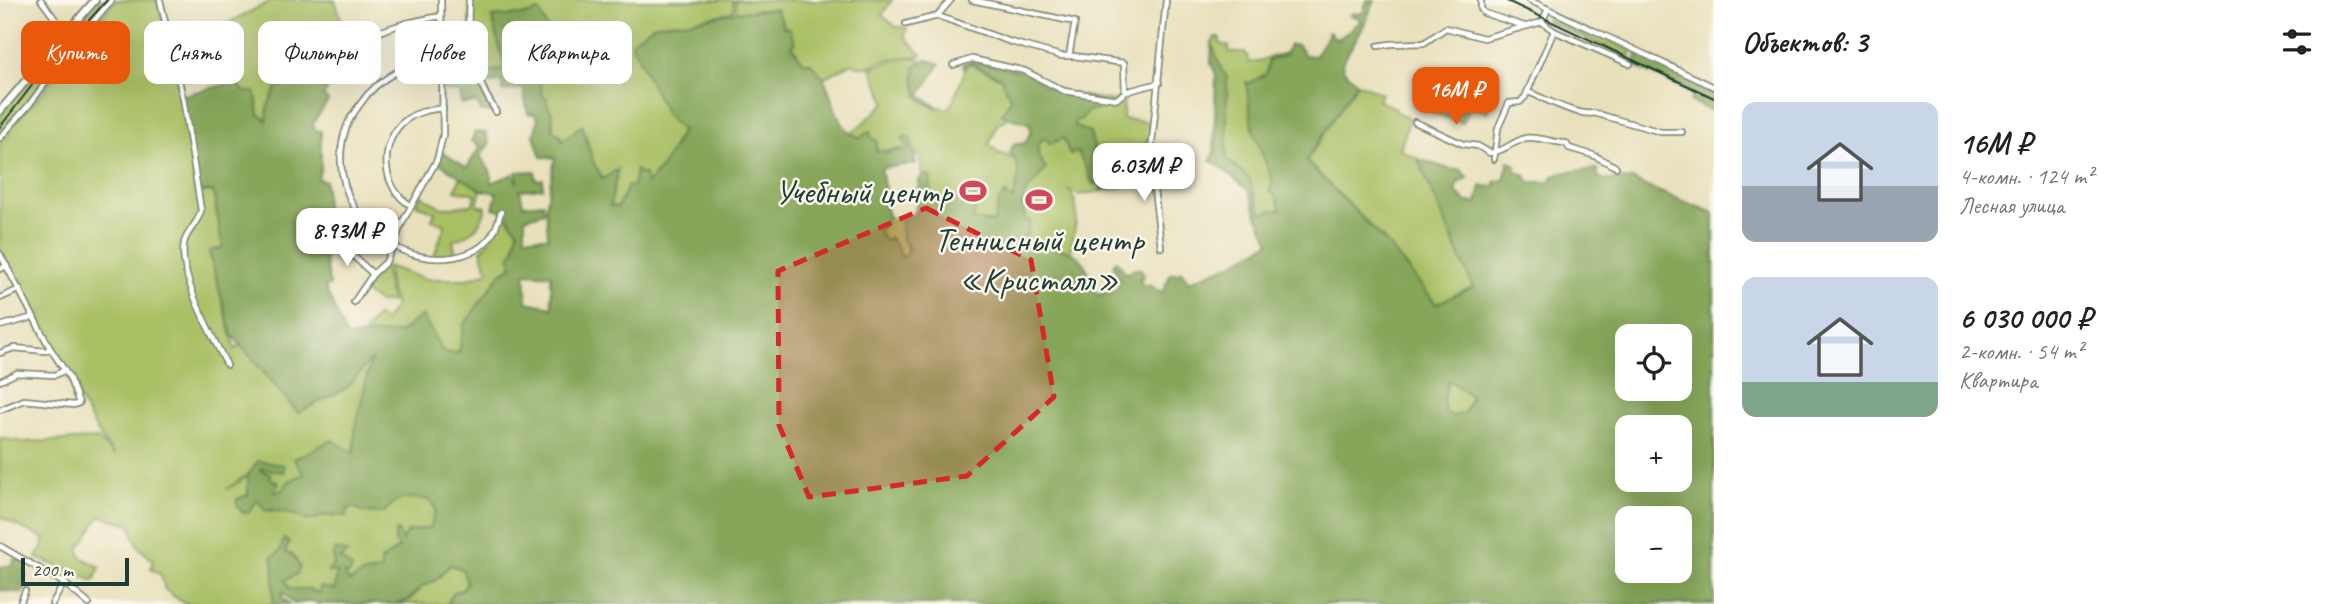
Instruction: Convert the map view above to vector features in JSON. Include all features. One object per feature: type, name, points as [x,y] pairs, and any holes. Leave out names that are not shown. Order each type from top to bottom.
[{"type":"main road","points":[[77,21],[95,0]]},
{"type":"main road","points":[[0,111],[23,84]]},
{"type":"street","points":[[41,0],[56,21]]},
{"type":"street","points":[[0,138],[112,0]]},
{"type":"street","points":[[160,0],[183,98],[201,210],[200,217],[184,244],[184,269],[227,365]]},
{"type":"street","points":[[441,0],[441,21]]},
{"type":"street","points":[[469,0],[468,26],[472,58],[482,86],[496,112]]},
{"type":"street","points":[[938,16],[951,0]]},
{"type":"street","points":[[972,0],[1075,22],[1069,56]]},
{"type":"street","points":[[1161,247],[1152,153],[1166,0]]},
{"type":"street","points":[[1481,0],[1481,11],[1525,27]]},
{"type":"street","points":[[1529,0],[1714,88]]},
{"type":"street","points":[[1378,46],[1424,44],[1446,28],[1484,38],[1542,22],[1548,9]]},
{"type":"street","points":[[381,33],[441,16]]},
{"type":"street","points":[[906,24],[938,16],[1060,56],[1124,63],[1125,92]]},
{"type":"street","points":[[1542,22],[1554,31],[1630,64]]},
{"type":"street","points":[[1494,156],[1498,128],[1509,103],[1520,102],[1525,97],[1554,31]]},
{"type":"street","points":[[953,65],[972,59],[1025,71],[1065,92],[1117,99],[1125,92],[1159,83]]},
{"type":"street","points":[[395,74],[368,94],[347,125],[341,157],[345,190],[358,215],[378,236],[394,246],[422,257],[437,258],[463,255],[487,242],[501,212]]},
{"type":"street","points":[[355,302],[373,274],[386,262],[403,221],[438,160],[443,135],[442,84]]},
{"type":"street","points":[[1528,92],[1579,112],[1594,113],[1661,132],[1682,132]]},
{"type":"street","points":[[412,206],[398,197],[390,181],[387,162],[389,141],[394,131],[413,115],[425,110],[443,108]]},
{"type":"street","points":[[1415,122],[1464,144],[1478,146],[1494,156]]},
{"type":"street","points":[[1494,156],[1521,140],[1533,138],[1566,143],[1569,148],[1593,155],[1616,167]]},
{"type":"street","points":[[378,236],[403,221]]},
{"type":"street","points":[[338,243],[373,274]]},
{"type":"street","points":[[0,254],[50,348],[69,377],[79,403],[74,405],[24,400],[0,410]]},
{"type":"street","points":[[0,269],[7,266]]},
{"type":"street","points":[[0,298],[20,289]]},
{"type":"street","points":[[0,326],[34,317]]},
{"type":"street","points":[[0,353],[14,348],[46,351],[50,348]]},
{"type":"street","points":[[0,381],[18,373],[55,375],[63,371]]},
{"type":"street","points":[[0,546],[64,583],[89,604]]},
{"type":"street","points":[[52,604],[64,583]]},
{"type":"street","points":[[20,604],[25,591]]},
{"type":"highlighted area","points":[[926,208],[1031,260],[1054,397],[967,476],[809,497],[779,425],[778,271]]},
{"type":"green space","points":[[97,0],[112,0],[95,21],[79,21]]},
{"type":"green space","points":[[116,0],[158,0],[163,21],[144,21],[144,84],[177,84],[197,192],[213,191],[223,248],[209,252],[235,349],[245,343],[371,347],[366,486],[269,495],[256,468],[226,490],[248,476],[248,495],[242,497],[258,500],[265,510],[294,513],[308,521],[326,515],[333,517],[354,507],[364,512],[408,496],[429,500],[436,509],[430,528],[407,532],[402,541],[399,536],[400,547],[381,561],[382,570],[363,574],[350,582],[343,574],[340,558],[346,553],[333,555],[334,564],[329,572],[337,571],[335,591],[320,588],[320,595],[309,589],[290,589],[285,580],[280,551],[272,557],[273,604],[185,604],[165,590],[161,575],[151,569],[153,560],[138,547],[130,524],[100,516],[79,549],[81,557],[100,567],[94,581],[37,558],[45,539],[0,517],[0,438],[23,442],[98,439],[115,456],[82,404],[0,250],[0,139],[8,136],[18,119],[49,84],[130,84],[130,21],[98,21]]},
{"type":"green space","points":[[273,0],[335,0],[342,21],[258,21],[258,84],[295,84],[267,121],[259,115],[255,92],[245,92],[236,84],[244,84],[244,21],[232,21]]},
{"type":"green space","points":[[470,0],[733,0],[733,12],[692,21],[632,42],[632,21],[544,21],[539,11],[526,15],[492,17],[502,57],[502,70],[488,72],[488,21],[470,19]]},
{"type":"green space","points":[[735,0],[892,0],[882,15],[896,27],[907,27],[905,37],[922,55],[884,60],[868,67],[853,63],[823,78],[811,63],[802,62],[776,9],[736,12]]},
{"type":"green space","points":[[1367,0],[1375,0],[1342,63],[1343,69],[1357,83],[1306,161],[1385,241],[1436,304],[1473,287],[1418,159],[1452,170],[1460,169],[1468,178],[1458,183],[1455,191],[1466,202],[1477,203],[1481,186],[1495,187],[1495,182],[1504,180],[1509,161],[1516,165],[1516,171],[1525,175],[1529,182],[1550,182],[1553,176],[1566,172],[1598,169],[1598,177],[1606,180],[1632,179],[1714,213],[1714,604],[447,604],[454,592],[462,590],[467,583],[462,569],[450,565],[436,580],[423,586],[408,600],[395,604],[317,604],[315,601],[294,604],[283,592],[282,597],[289,604],[273,604],[272,557],[280,551],[284,539],[289,543],[285,552],[293,555],[300,567],[297,574],[285,580],[290,589],[309,589],[319,594],[320,587],[335,590],[337,572],[328,572],[334,564],[333,555],[336,549],[347,553],[340,559],[352,568],[349,574],[344,574],[350,582],[363,574],[381,570],[381,561],[399,547],[395,542],[395,532],[398,531],[402,541],[407,532],[430,528],[436,509],[429,500],[409,498],[399,500],[383,513],[364,512],[354,507],[347,509],[347,516],[326,515],[308,521],[287,512],[265,510],[258,500],[249,512],[242,513],[237,499],[248,495],[248,476],[258,461],[284,465],[284,472],[260,470],[270,474],[271,479],[279,483],[274,492],[281,491],[289,481],[304,474],[294,459],[332,440],[354,453],[355,430],[371,359],[347,388],[298,413],[232,335],[209,251],[223,248],[213,191],[196,192],[180,96],[236,84],[245,92],[255,92],[259,114],[267,121],[268,105],[277,87],[285,84],[324,84],[328,89],[323,95],[328,101],[313,123],[315,130],[321,131],[321,166],[318,179],[325,181],[326,212],[330,220],[325,227],[328,231],[325,252],[330,285],[325,288],[347,337],[401,332],[422,315],[443,352],[459,353],[464,325],[501,273],[512,267],[510,258],[518,230],[504,211],[493,208],[497,193],[481,190],[439,163],[442,152],[467,168],[480,146],[471,141],[475,132],[486,133],[489,144],[480,156],[490,171],[492,183],[513,174],[517,182],[516,172],[535,171],[536,180],[543,179],[543,188],[520,190],[523,205],[543,203],[544,212],[525,218],[525,237],[548,237],[546,207],[555,158],[541,157],[534,135],[538,120],[535,114],[528,114],[523,88],[503,91],[502,84],[540,84],[542,95],[547,99],[552,113],[553,130],[560,135],[562,141],[582,125],[594,164],[603,179],[618,169],[610,206],[618,207],[628,186],[633,186],[636,170],[645,174],[647,184],[664,164],[682,131],[667,116],[632,44],[632,41],[655,24],[776,9],[784,27],[789,28],[795,43],[792,45],[802,62],[811,63],[825,81],[837,114],[846,129],[860,138],[870,131],[871,137],[877,141],[876,152],[883,150],[887,153],[909,148],[902,139],[906,136],[911,139],[916,164],[881,168],[884,186],[891,200],[884,203],[889,218],[878,232],[886,241],[889,237],[901,257],[906,255],[909,248],[902,239],[901,219],[915,214],[922,175],[930,176],[931,195],[938,203],[973,195],[977,198],[973,220],[994,223],[1003,194],[1013,200],[1018,170],[1010,153],[1013,145],[1025,143],[1031,131],[1030,125],[1001,114],[1011,99],[1000,77],[971,63],[964,68],[963,63],[972,61],[1025,72],[1065,93],[1099,99],[1098,110],[1087,111],[1082,119],[1075,121],[1074,126],[1090,133],[1106,190],[1101,190],[1101,182],[1093,184],[1078,152],[1070,154],[1063,138],[1050,144],[1046,138],[1039,141],[1038,155],[1046,169],[1025,193],[1022,204],[1025,219],[1030,221],[1025,241],[1065,250],[1079,257],[1097,295],[1116,290],[1120,280],[1113,264],[1117,261],[1126,274],[1134,269],[1141,269],[1144,276],[1139,279],[1143,285],[1149,285],[1162,293],[1171,273],[1182,271],[1188,282],[1232,264],[1270,242],[1251,193],[1210,161],[1215,153],[1216,74],[1211,63],[1212,44],[1221,69],[1227,77],[1227,159],[1249,178],[1262,214],[1281,210],[1276,197],[1269,191],[1273,183],[1252,126],[1246,82],[1250,83],[1267,73],[1268,61],[1285,55],[1289,45],[1297,45],[1305,55],[1315,56],[1329,32],[1337,40],[1360,21],[1358,17],[1350,14],[1363,13]],"holes":[[[525,273],[551,275],[552,307],[527,302]],[[1448,380],[1471,396],[1465,412],[1454,417],[1445,412],[1443,401]]]},
{"type":"green space","points":[[539,11],[544,21],[502,21],[502,57],[492,17],[526,15]]},
{"type":"green space","points":[[1549,13],[1632,51],[1630,59],[1546,20]]},
{"type":"green space","points":[[1214,38],[1220,38],[1220,44],[1229,46],[1229,52],[1244,52],[1248,56],[1248,62],[1288,53],[1293,215],[1268,236],[1257,216],[1248,189],[1214,159],[1216,72],[1211,64]]},
{"type":"green space","points":[[632,44],[667,116],[682,131],[673,146],[632,365],[604,180],[594,164],[582,126],[562,141],[560,135],[553,130],[553,118],[547,98],[542,95],[540,84],[632,84]]},
{"type":"green space","points":[[1639,54],[1714,90],[1714,112],[1691,102],[1692,95],[1678,86],[1634,66]]},
{"type":"green space","name":"Учебный центр","points":[[919,58],[921,61],[916,66],[917,96],[928,105],[948,109],[968,63],[1005,80],[1016,100],[1006,120],[998,123],[989,145],[999,153],[1025,163],[1014,205],[994,223],[973,220],[976,201],[930,320],[930,177],[922,175],[920,158],[910,148],[879,151],[851,134],[886,102],[871,68],[898,59]]},
{"type":"green space","points":[[926,59],[940,64],[920,95],[937,108],[920,99],[914,80],[916,66]]},
{"type":"green space","points":[[502,70],[502,81],[484,85],[488,84],[488,72]]},
{"type":"green space","points":[[1357,83],[1381,93],[1378,101],[1396,108],[1396,112],[1410,118],[1400,149],[1418,159],[1473,287],[1436,304],[1385,241],[1306,161]]},
{"type":"green space","points":[[26,84],[44,84],[0,136],[0,115]]},
{"type":"green space","points":[[444,84],[479,84],[493,112],[481,112],[478,103],[461,104],[460,92],[444,91]]},
{"type":"green space","points":[[1420,89],[1460,101],[1490,104],[1487,112],[1470,107],[1463,123],[1420,107],[1423,98],[1418,96]]},
{"type":"green space","points":[[1069,94],[1113,101],[1124,95],[1123,119],[1153,122],[1148,141],[1123,186],[1106,190],[1103,179],[1103,191],[1078,195],[1069,190],[1076,206],[1071,253],[1024,244],[1023,221],[1016,203],[1044,169],[1033,151]]},
{"type":"green space","points":[[461,177],[481,190],[477,205],[486,207],[484,213],[479,224],[470,233],[453,240],[456,255],[434,256],[445,225],[432,220],[435,212],[416,204],[421,195],[442,208],[472,205],[476,194],[455,190]]},
{"type":"green space","points":[[504,210],[521,212],[519,271],[512,267],[501,273],[465,325],[459,353],[443,353],[401,332],[365,335],[376,316],[385,321],[395,306],[387,266],[425,279],[467,279],[488,272],[481,250],[495,232]]},
{"type":"green space","points":[[889,218],[901,219],[907,251],[906,255],[900,258],[878,232]]},
{"type":"green space","points":[[381,267],[384,267],[391,302],[379,302],[363,292]]},
{"type":"green space","points":[[1449,380],[1471,395],[1465,412],[1454,417],[1444,412],[1443,401]]},
{"type":"green space","points":[[15,558],[28,563],[21,585],[26,589],[22,593],[0,590],[0,567],[12,565]]},
{"type":"green space","points":[[450,565],[462,569],[467,583],[462,590],[454,592],[447,604],[395,604],[409,600],[423,586],[436,580]]},
{"type":"tram line","points":[[0,127],[40,75],[107,0]]},
{"type":"tram line","points":[[1505,0],[1714,98]]},
{"type":"place","name":"Учебный центр","points":[[973,191]]},
{"type":"place","name":"Теннисный центр «Кристалл»","points":[[1039,200]]}]
